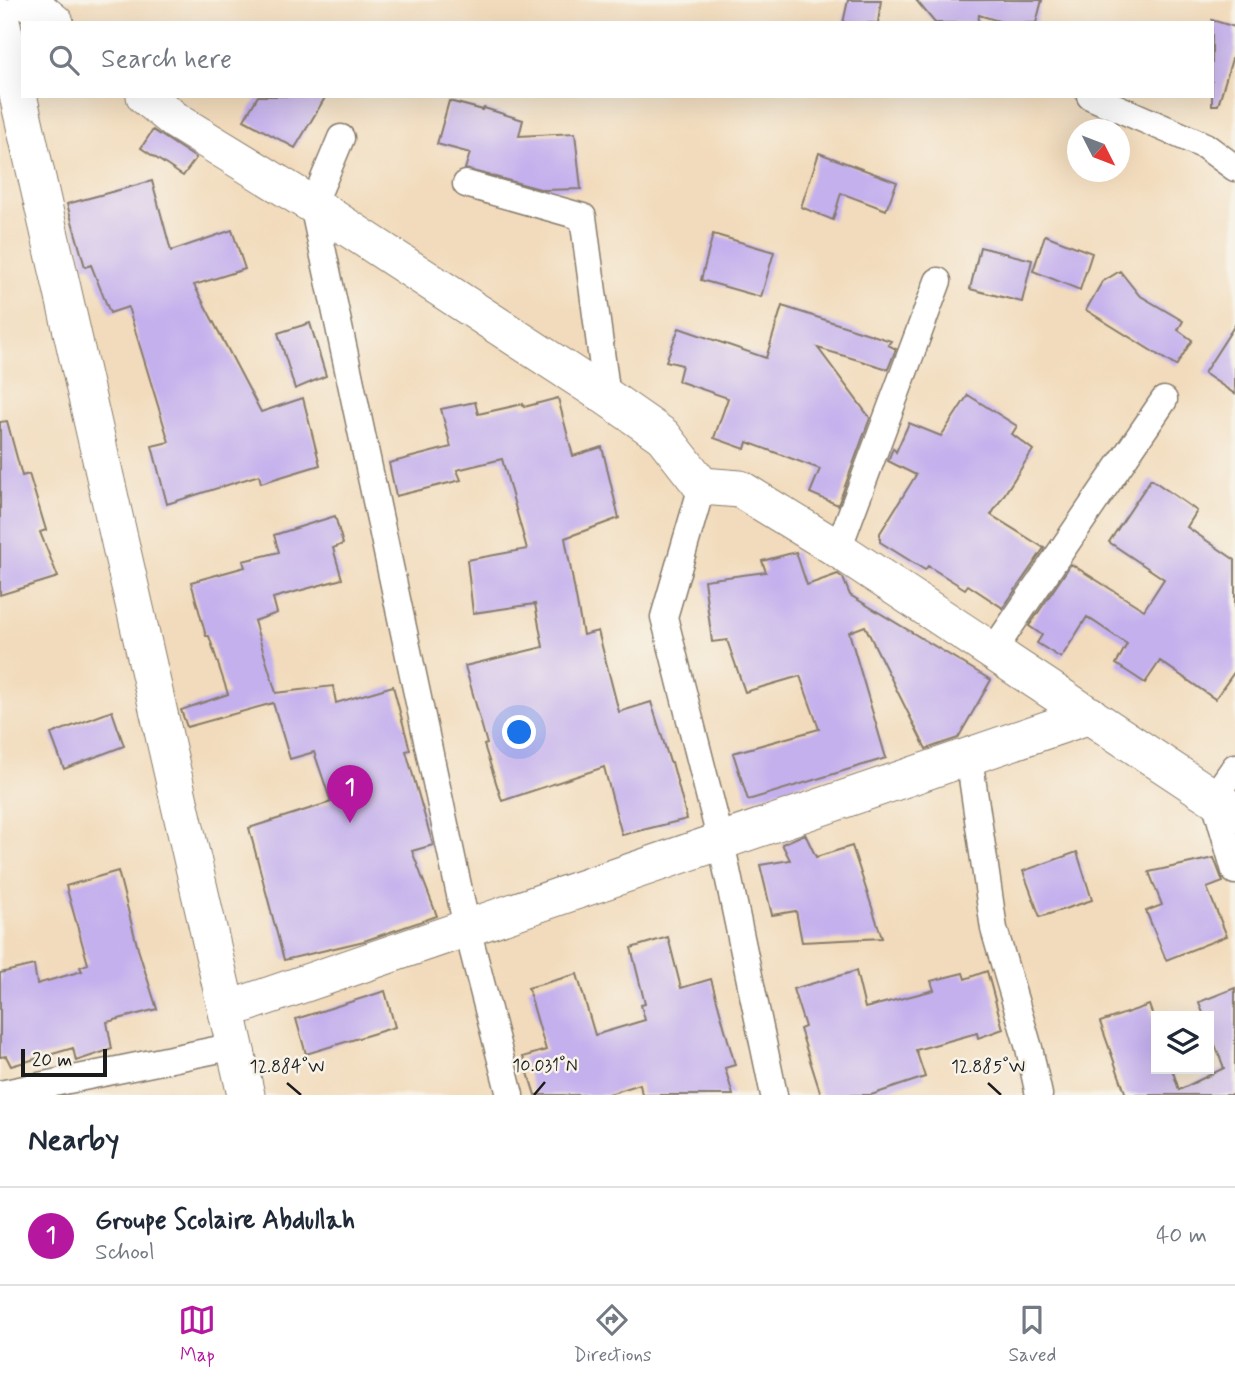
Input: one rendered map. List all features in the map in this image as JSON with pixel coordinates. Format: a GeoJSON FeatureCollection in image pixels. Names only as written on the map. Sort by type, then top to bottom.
{"type":"FeatureCollection","features":[{"type":"Feature","properties":{"kind":"street"},"geometry":{"type":"LineString","coordinates":[[27,0],[53,21]]}},
{"type":"Feature","properties":{"kind":"street"},"geometry":{"type":"LineString","coordinates":[[0,16],[246,1095]]}},
{"type":"Feature","properties":{"kind":"street"},"geometry":{"type":"LineString","coordinates":[[147,98],[176,121],[313,205],[663,436],[702,486],[740,489],[838,549],[1224,805]]}},
{"type":"Feature","properties":{"kind":"street"},"geometry":{"type":"LineString","coordinates":[[1095,98],[1205,146],[1235,168]]}},
{"type":"Feature","properties":{"kind":"street"},"geometry":{"type":"LineString","coordinates":[[341,138],[313,205],[467,928],[510,1095]]}},
{"type":"Feature","properties":{"kind":"street"},"geometry":{"type":"LineString","coordinates":[[466,184],[583,217],[607,397]]}},
{"type":"Feature","properties":{"kind":"street"},"geometry":{"type":"LineString","coordinates":[[838,549],[938,281]]}},
{"type":"Feature","properties":{"kind":"street"},"geometry":{"type":"LineString","coordinates":[[993,651],[1164,400]]}},
{"type":"Feature","properties":{"kind":"street"},"geometry":{"type":"LineString","coordinates":[[702,486],[664,617],[721,842],[774,1095]]}},
{"type":"Feature","properties":{"kind":"street"},"geometry":{"type":"LineString","coordinates":[[227,1010],[1090,715]]}},
{"type":"Feature","properties":{"kind":"street"},"geometry":{"type":"LineString","coordinates":[[969,757],[994,929],[1029,1048],[1039,1095]]}},
{"type":"Feature","properties":{"kind":"street"},"geometry":{"type":"LineString","coordinates":[[1235,767],[1224,805],[1235,871]]}},
{"type":"Feature","properties":{"kind":"street"},"geometry":{"type":"LineString","coordinates":[[0,1094],[235,1045]]}},
{"type":"Feature","properties":{"kind":"building"},"geometry":{"type":"Polygon","coordinates":[[[848,0],[881,0],[878,21],[843,21],[848,0]]]}},
{"type":"Feature","properties":{"kind":"building"},"geometry":{"type":"Polygon","coordinates":[[[916,0],[1042,0],[1037,21],[998,21],[979,15],[978,21],[933,21],[916,0]]]}},
{"type":"Feature","properties":{"kind":"building"},"geometry":{"type":"Polygon","coordinates":[[[1212,21],[1235,27],[1235,49],[1218,105],[1212,105],[1212,21]]]}},
{"type":"Feature","properties":{"kind":"building"},"geometry":{"type":"Polygon","coordinates":[[[257,98],[325,98],[295,148],[244,120],[257,98]]]}},
{"type":"Feature","properties":{"kind":"building"},"geometry":{"type":"Polygon","coordinates":[[[449,101],[523,120],[519,136],[575,133],[581,189],[544,190],[465,169],[470,153],[437,144],[449,101]]]}},
{"type":"Feature","properties":{"kind":"building"},"geometry":{"type":"Polygon","coordinates":[[[153,130],[196,158],[183,176],[141,148],[153,130]]]}},
{"type":"Feature","properties":{"kind":"building"},"geometry":{"type":"Polygon","coordinates":[[[819,153],[897,182],[886,210],[841,193],[833,220],[801,207],[819,153]]]}},
{"type":"Feature","properties":{"kind":"building"},"geometry":{"type":"Polygon","coordinates":[[[152,181],[171,251],[232,230],[245,269],[194,285],[261,412],[303,398],[320,465],[261,483],[259,475],[167,504],[152,446],[169,442],[128,307],[110,313],[91,265],[85,267],[67,204],[152,181]]]}},
{"type":"Feature","properties":{"kind":"building"},"geometry":{"type":"Polygon","coordinates":[[[713,234],[774,252],[761,297],[701,280],[713,234]]]}},
{"type":"Feature","properties":{"kind":"building"},"geometry":{"type":"Polygon","coordinates":[[[1045,235],[1092,253],[1080,290],[1033,271],[1045,235]]]}},
{"type":"Feature","properties":{"kind":"building"},"geometry":{"type":"Polygon","coordinates":[[[980,247],[1032,260],[1022,302],[970,289],[980,247]]]}},
{"type":"Feature","properties":{"kind":"building"},"geometry":{"type":"Polygon","coordinates":[[[1120,271],[1139,295],[1183,321],[1178,330],[1192,340],[1176,366],[1086,310],[1102,282],[1120,271]]]}},
{"type":"Feature","properties":{"kind":"building"},"geometry":{"type":"Polygon","coordinates":[[[782,306],[891,341],[888,345],[896,349],[888,369],[818,348],[870,418],[838,505],[810,493],[820,469],[747,442],[745,449],[714,438],[728,398],[678,381],[682,365],[666,361],[679,328],[766,358],[782,306]]]}},
{"type":"Feature","properties":{"kind":"building"},"geometry":{"type":"Polygon","coordinates":[[[310,323],[326,376],[295,389],[278,333],[310,323]]]}},
{"type":"Feature","properties":{"kind":"building"},"geometry":{"type":"Polygon","coordinates":[[[1235,325],[1235,394],[1204,373],[1235,325]]]}},
{"type":"Feature","properties":{"kind":"building"},"geometry":{"type":"Polygon","coordinates":[[[968,395],[1017,426],[1012,434],[1033,450],[991,515],[1044,548],[1003,608],[968,585],[965,589],[928,566],[925,570],[880,542],[880,533],[916,475],[888,461],[893,448],[896,452],[909,423],[941,436],[968,395]]]}},
{"type":"Feature","properties":{"kind":"building"},"geometry":{"type":"Polygon","coordinates":[[[558,398],[573,456],[602,447],[619,518],[565,538],[583,635],[598,631],[619,712],[651,702],[672,762],[687,819],[622,835],[604,767],[502,801],[484,745],[487,744],[465,666],[543,647],[535,604],[473,613],[467,560],[527,549],[502,459],[457,470],[461,480],[396,496],[389,463],[451,447],[441,409],[475,402],[478,414],[523,404],[524,407],[558,398]]]}},
{"type":"Feature","properties":{"kind":"building"},"geometry":{"type":"Polygon","coordinates":[[[7,421],[22,476],[29,474],[46,530],[40,532],[58,577],[0,595],[0,422],[7,421]]]}},
{"type":"Feature","properties":{"kind":"building"},"geometry":{"type":"Polygon","coordinates":[[[1151,479],[1197,511],[1187,527],[1235,560],[1235,671],[1215,699],[1160,661],[1145,683],[1116,664],[1127,644],[1087,617],[1061,658],[1037,643],[1042,635],[1029,626],[1071,564],[1144,610],[1164,579],[1109,542],[1151,479]]]}},
{"type":"Feature","properties":{"kind":"building"},"geometry":{"type":"Polygon","coordinates":[[[335,516],[343,544],[333,548],[342,579],[273,598],[277,613],[254,621],[276,693],[333,686],[336,703],[393,686],[410,750],[406,751],[433,845],[412,851],[437,916],[364,941],[284,960],[249,828],[331,802],[314,752],[290,759],[273,703],[187,727],[181,710],[228,694],[209,636],[206,636],[191,582],[245,567],[243,561],[279,552],[274,535],[335,516]]]}},
{"type":"Feature","properties":{"kind":"building"},"geometry":{"type":"Polygon","coordinates":[[[796,552],[807,585],[838,574],[843,578],[850,595],[991,680],[958,738],[926,749],[865,626],[849,632],[886,758],[748,800],[733,753],[819,729],[800,676],[745,692],[727,640],[712,642],[704,580],[766,572],[762,561],[796,552]]]}},
{"type":"Feature","properties":{"kind":"building"},"geometry":{"type":"Polygon","coordinates":[[[112,711],[124,746],[64,769],[51,734],[112,711]]]}},
{"type":"Feature","properties":{"kind":"building"},"geometry":{"type":"Polygon","coordinates":[[[805,834],[816,857],[852,846],[882,938],[802,942],[796,911],[772,915],[760,865],[790,860],[782,844],[805,834]]]}},
{"type":"Feature","properties":{"kind":"building"},"geometry":{"type":"Polygon","coordinates":[[[1077,852],[1092,900],[1040,917],[1023,871],[1077,852]]]}},
{"type":"Feature","properties":{"kind":"building"},"geometry":{"type":"Polygon","coordinates":[[[1214,858],[1223,882],[1207,888],[1227,936],[1166,960],[1146,911],[1162,905],[1149,872],[1214,858]]]}},
{"type":"Feature","properties":{"kind":"building"},"geometry":{"type":"Polygon","coordinates":[[[118,871],[157,1009],[107,1022],[112,1049],[76,1061],[73,1048],[11,1066],[6,1056],[0,1057],[0,973],[34,965],[37,984],[82,971],[80,967],[88,964],[66,886],[118,871]]]}},
{"type":"Feature","properties":{"kind":"building"},"geometry":{"type":"Polygon","coordinates":[[[668,937],[681,988],[711,979],[735,1065],[725,1068],[733,1095],[642,1095],[640,1084],[606,1095],[535,1095],[523,1057],[546,1050],[528,988],[577,974],[595,1035],[645,1020],[641,1005],[645,1004],[631,948],[668,937]]]}},
{"type":"Feature","properties":{"kind":"building"},"geometry":{"type":"Polygon","coordinates":[[[856,971],[865,1008],[934,990],[931,981],[963,973],[965,979],[987,971],[1003,1029],[978,1038],[977,1033],[916,1050],[925,1077],[871,1095],[821,1095],[800,1029],[805,1027],[793,989],[856,971]]]}},
{"type":"Feature","properties":{"kind":"building"},"geometry":{"type":"Polygon","coordinates":[[[1235,988],[1235,1095],[1126,1095],[1100,1022],[1149,1005],[1151,1074],[1174,1074],[1179,1090],[1224,1068],[1214,1042],[1214,1011],[1202,1011],[1199,1002],[1235,988]]]}},
{"type":"Feature","properties":{"kind":"building"},"geometry":{"type":"Polygon","coordinates":[[[385,991],[395,1027],[306,1054],[296,1019],[385,991]]]}},
{"type":"Feature","properties":{"kind":"place","name":"Groupe Scolaire Abdullah"},"geometry":{"type":"Point","coordinates":[350,823]}}]}
